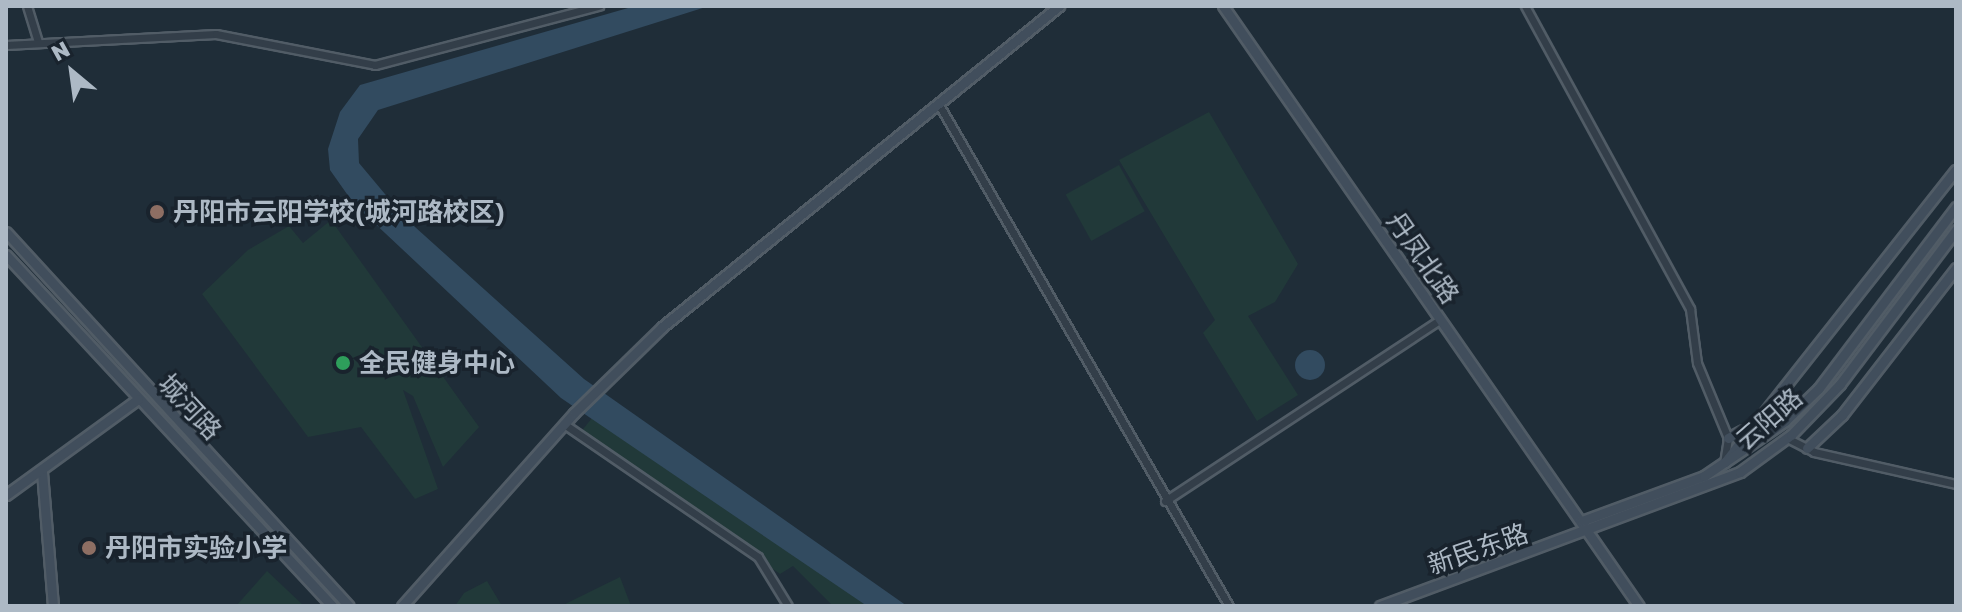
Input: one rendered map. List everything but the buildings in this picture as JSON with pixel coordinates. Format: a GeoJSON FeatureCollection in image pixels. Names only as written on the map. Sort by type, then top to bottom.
{"type":"FeatureCollection","features":[{"type":"Feature","properties":{"kind":"street"},"geometry":{"type":"LineString","coordinates":[[27,6],[38,42]]}},
{"type":"Feature","properties":{"kind":"street"},"geometry":{"type":"LineString","coordinates":[[6,45],[216,34],[375,65],[599,6]]}},
{"type":"Feature","properties":{"kind":"street"},"geometry":{"type":"LineString","coordinates":[[402,606],[600,385],[1059,6]]}},
{"type":"Feature","properties":{"kind":"street","name":"丹凤北路"},"geometry":{"type":"LineString","coordinates":[[1223,6],[1639,606]]}},
{"type":"Feature","properties":{"kind":"street"},"geometry":{"type":"LineString","coordinates":[[1525,6],[1690,309],[1697,363],[1728,438],[1724,464]]}},
{"type":"Feature","properties":{"kind":"street"},"geometry":{"type":"LineString","coordinates":[[938,103],[1165,501],[1229,606]]}},
{"type":"Feature","properties":{"kind":"street"},"geometry":{"type":"LineString","coordinates":[[1724,464],[1753,424],[1814,359],[1956,170]]}},
{"type":"Feature","properties":{"kind":"street","name":"云阳路"},"geometry":{"type":"LineString","coordinates":[[1582,521],[1724,464],[1796,411],[1956,207]]}},
{"type":"Feature","properties":{"kind":"street","name":"云阳路"},"geometry":{"type":"LineString","coordinates":[[1591,533],[1740,472],[1787,438],[1840,384],[1956,230]]}},
{"type":"Feature","properties":{"kind":"street","name":"城河路"},"geometry":{"type":"LineString","coordinates":[[6,232],[349,606]]}},
{"type":"Feature","properties":{"kind":"street","name":"城河路"},"geometry":{"type":"LineString","coordinates":[[6,255],[332,606]]}},
{"type":"Feature","properties":{"kind":"street"},"geometry":{"type":"LineString","coordinates":[[1807,448],[1842,415],[1956,268]]}},
{"type":"Feature","properties":{"kind":"street"},"geometry":{"type":"LineString","coordinates":[[1165,501],[1439,320]]}},
{"type":"Feature","properties":{"kind":"street"},"geometry":{"type":"LineString","coordinates":[[6,495],[42,472],[138,399]]}},
{"type":"Feature","properties":{"kind":"street"},"geometry":{"type":"LineString","coordinates":[[1728,438],[1753,424],[1796,411]]}},
{"type":"Feature","properties":{"kind":"street"},"geometry":{"type":"LineString","coordinates":[[564,424],[758,557],[788,606]]}},
{"type":"Feature","properties":{"kind":"street"},"geometry":{"type":"LineString","coordinates":[[1787,438],[1807,448],[1956,484]]}},
{"type":"Feature","properties":{"kind":"street"},"geometry":{"type":"LineString","coordinates":[[42,472],[53,606]]}},
{"type":"Feature","properties":{"kind":"street","name":"新民东路"},"geometry":{"type":"LineString","coordinates":[[1380,606],[1591,533]]}},
{"type":"Feature","properties":{"kind":"green space"},"geometry":{"type":"Polygon","coordinates":[[[1209,112],[1298,264],[1275,302],[1248,316],[1298,395],[1257,421],[1203,333],[1215,320],[1119,160],[1209,112]]]}},
{"type":"Feature","properties":{"kind":"green space"},"geometry":{"type":"Polygon","coordinates":[[[1119,165],[1145,211],[1091,241],[1066,195],[1119,165]]]}},
{"type":"Feature","properties":{"kind":"green space","name":"全民健身中心"},"geometry":{"type":"Polygon","coordinates":[[[331,220],[479,427],[443,467],[413,396],[403,390],[438,489],[415,499],[361,427],[308,437],[202,294],[248,250],[289,226],[303,243],[331,220]]]}},
{"type":"Feature","properties":{"kind":"green space"},"geometry":{"type":"Polygon","coordinates":[[[592,418],[867,606],[833,606],[793,566],[780,574],[580,433],[592,418]]]}},
{"type":"Feature","properties":{"kind":"green space"},"geometry":{"type":"Polygon","coordinates":[[[267,571],[304,606],[236,606],[267,571]]]}},
{"type":"Feature","properties":{"kind":"green space"},"geometry":{"type":"Polygon","coordinates":[[[620,577],[631,606],[561,606],[620,577]]]}},
{"type":"Feature","properties":{"kind":"green space"},"geometry":{"type":"Polygon","coordinates":[[[487,581],[502,606],[455,606],[464,593],[487,581]]]}},
{"type":"Feature","properties":{"kind":"water"},"geometry":{"type":"Polygon","coordinates":[[[635,6],[709,6],[378,110],[358,139],[359,163],[405,218],[584,379],[907,606],[867,606],[561,398],[354,204],[330,170],[328,149],[340,112],[360,85],[635,6]]]}},
{"type":"Feature","properties":{"kind":"water"},"geometry":{"type":"Polygon","coordinates":[[[1310,350],[1321,354],[1325,365],[1321,376],[1310,380],[1299,376],[1295,365],[1299,354],[1310,350]]]}},
{"type":"Feature","properties":{"kind":"place","name":"丹阳市云阳学校(城河路校区)"},"geometry":{"type":"Point","coordinates":[157,212]}},
{"type":"Feature","properties":{"kind":"place","name":"全民健身中心"},"geometry":{"type":"Point","coordinates":[343,363]}},
{"type":"Feature","properties":{"kind":"place","name":"丹阳市实验小学"},"geometry":{"type":"Point","coordinates":[89,548]}}]}
